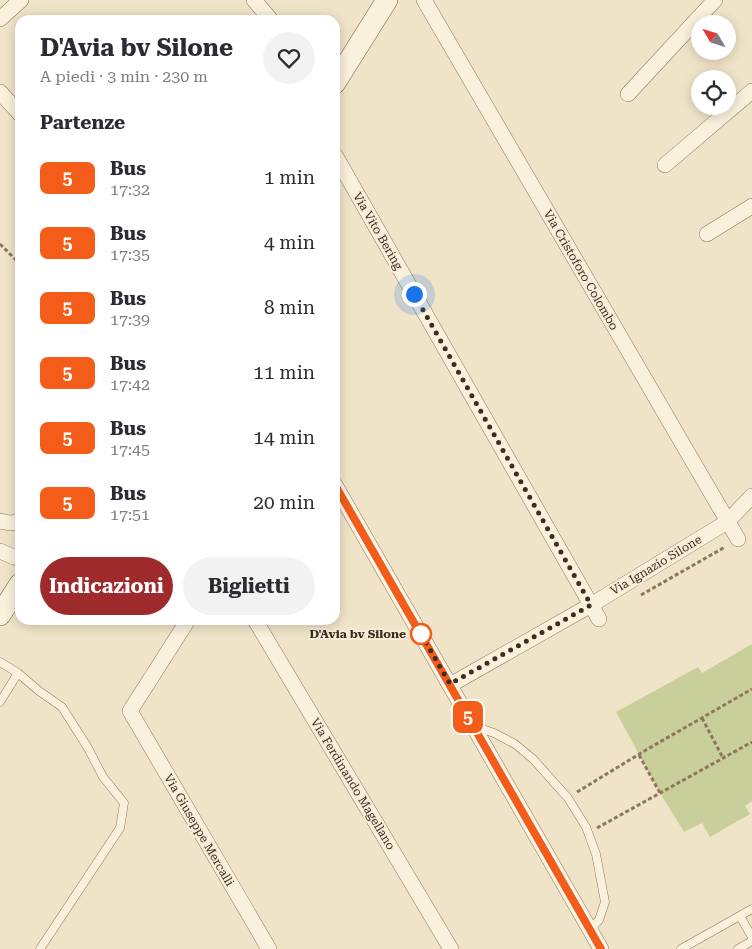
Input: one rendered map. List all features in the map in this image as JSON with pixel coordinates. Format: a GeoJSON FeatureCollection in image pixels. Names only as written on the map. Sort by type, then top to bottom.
{"type":"FeatureCollection","features":[{"type":"Feature","properties":{"kind":"main road"},"geometry":{"type":"LineString","coordinates":[[340,75],[387,0]]}},
{"type":"Feature","properties":{"kind":"main road"},"geometry":{"type":"LineString","coordinates":[[0,615],[15,592]]}},
{"type":"Feature","properties":{"kind":"street"},"geometry":{"type":"LineString","coordinates":[[0,19],[21,0]]}},
{"type":"Feature","properties":{"kind":"street"},"geometry":{"type":"LineString","coordinates":[[254,0],[267,15]]}},
{"type":"Feature","properties":{"kind":"street","name":"Via Cristoforo Colombo"},"geometry":{"type":"LineString","coordinates":[[424,0],[738,539]]}},
{"type":"Feature","properties":{"kind":"street"},"geometry":{"type":"LineString","coordinates":[[628,94],[715,0]]}},
{"type":"Feature","properties":{"kind":"street"},"geometry":{"type":"LineString","coordinates":[[665,165],[752,91]]}},
{"type":"Feature","properties":{"kind":"street"},"geometry":{"type":"LineString","coordinates":[[0,92],[15,108]]}},
{"type":"Feature","properties":{"kind":"street","name":"Via Vito Bering"},"geometry":{"type":"LineString","coordinates":[[340,164],[599,619]]}},
{"type":"Feature","properties":{"kind":"street"},"geometry":{"type":"LineString","coordinates":[[708,234],[752,206]]}},
{"type":"Feature","properties":{"kind":"street"},"geometry":{"type":"LineString","coordinates":[[340,494],[601,949]]}},
{"type":"Feature","properties":{"kind":"street","name":"Via Ignazio Silone"},"geometry":{"type":"LineString","coordinates":[[450,684],[591,605],[727,522],[752,496]]}},
{"type":"Feature","properties":{"kind":"street"},"geometry":{"type":"LineString","coordinates":[[0,551],[15,557]]}},
{"type":"Feature","properties":{"kind":"street","name":"Via Giuseppe Mercalli"},"geometry":{"type":"LineString","coordinates":[[185,625],[130,710],[269,949]]}},
{"type":"Feature","properties":{"kind":"street","name":"Via Ferdinando Magellano"},"geometry":{"type":"LineString","coordinates":[[258,625],[451,949]]}},
{"type":"Feature","properties":{"kind":"lane"},"geometry":{"type":"LineString","coordinates":[[0,662],[18,673],[62,707],[88,748],[103,777],[124,803],[120,828],[40,949]]}},
{"type":"Feature","properties":{"kind":"lane"},"geometry":{"type":"LineString","coordinates":[[0,702],[18,673]]}},
{"type":"Feature","properties":{"kind":"lane"},"geometry":{"type":"LineString","coordinates":[[473,725],[516,744],[533,759],[568,798],[588,833],[596,854],[605,902],[598,920],[590,930]]}},
{"type":"Feature","properties":{"kind":"lane"},"geometry":{"type":"LineString","coordinates":[[681,949],[752,909]]}},
{"type":"Feature","properties":{"kind":"lane"},"geometry":{"type":"LineString","coordinates":[[740,916],[752,937]]}},
{"type":"Feature","properties":{"kind":"lane"},"geometry":{"type":"LineString","coordinates":[[738,949],[752,941]]}},
{"type":"Feature","properties":{"kind":"path"},"geometry":{"type":"LineString","coordinates":[[0,244],[15,259]]}},
{"type":"Feature","properties":{"kind":"path"},"geometry":{"type":"LineString","coordinates":[[568,798],[751,690],[752,696]]}},
{"type":"Feature","properties":{"kind":"path"},"geometry":{"type":"LineString","coordinates":[[702,718],[723,758]]}},
{"type":"Feature","properties":{"kind":"path"},"geometry":{"type":"LineString","coordinates":[[588,833],[752,742]]}},
{"type":"Feature","properties":{"kind":"path"},"geometry":{"type":"LineString","coordinates":[[639,755],[660,793]]}},
{"type":"Feature","properties":{"kind":"green space"},"geometry":{"type":"Polygon","coordinates":[[[752,644],[752,801],[745,806],[750,814],[710,837],[702,823],[684,832],[660,793],[616,712],[698,667],[702,673],[752,644]]]}},
{"type":"Feature","properties":{"kind":"bus line","name":"5"},"geometry":{"type":"LineString","coordinates":[[340,494],[601,949]]}},
{"type":"Feature","properties":{"kind":"place","name":"D'Avia bv Silone"},"geometry":{"type":"Point","coordinates":[421,634]}},
{"type":"Feature","properties":{"kind":"route"},"geometry":{"type":"LineString","coordinates":[[414,294],[591,605],[450,684],[421,634]]}}]}
